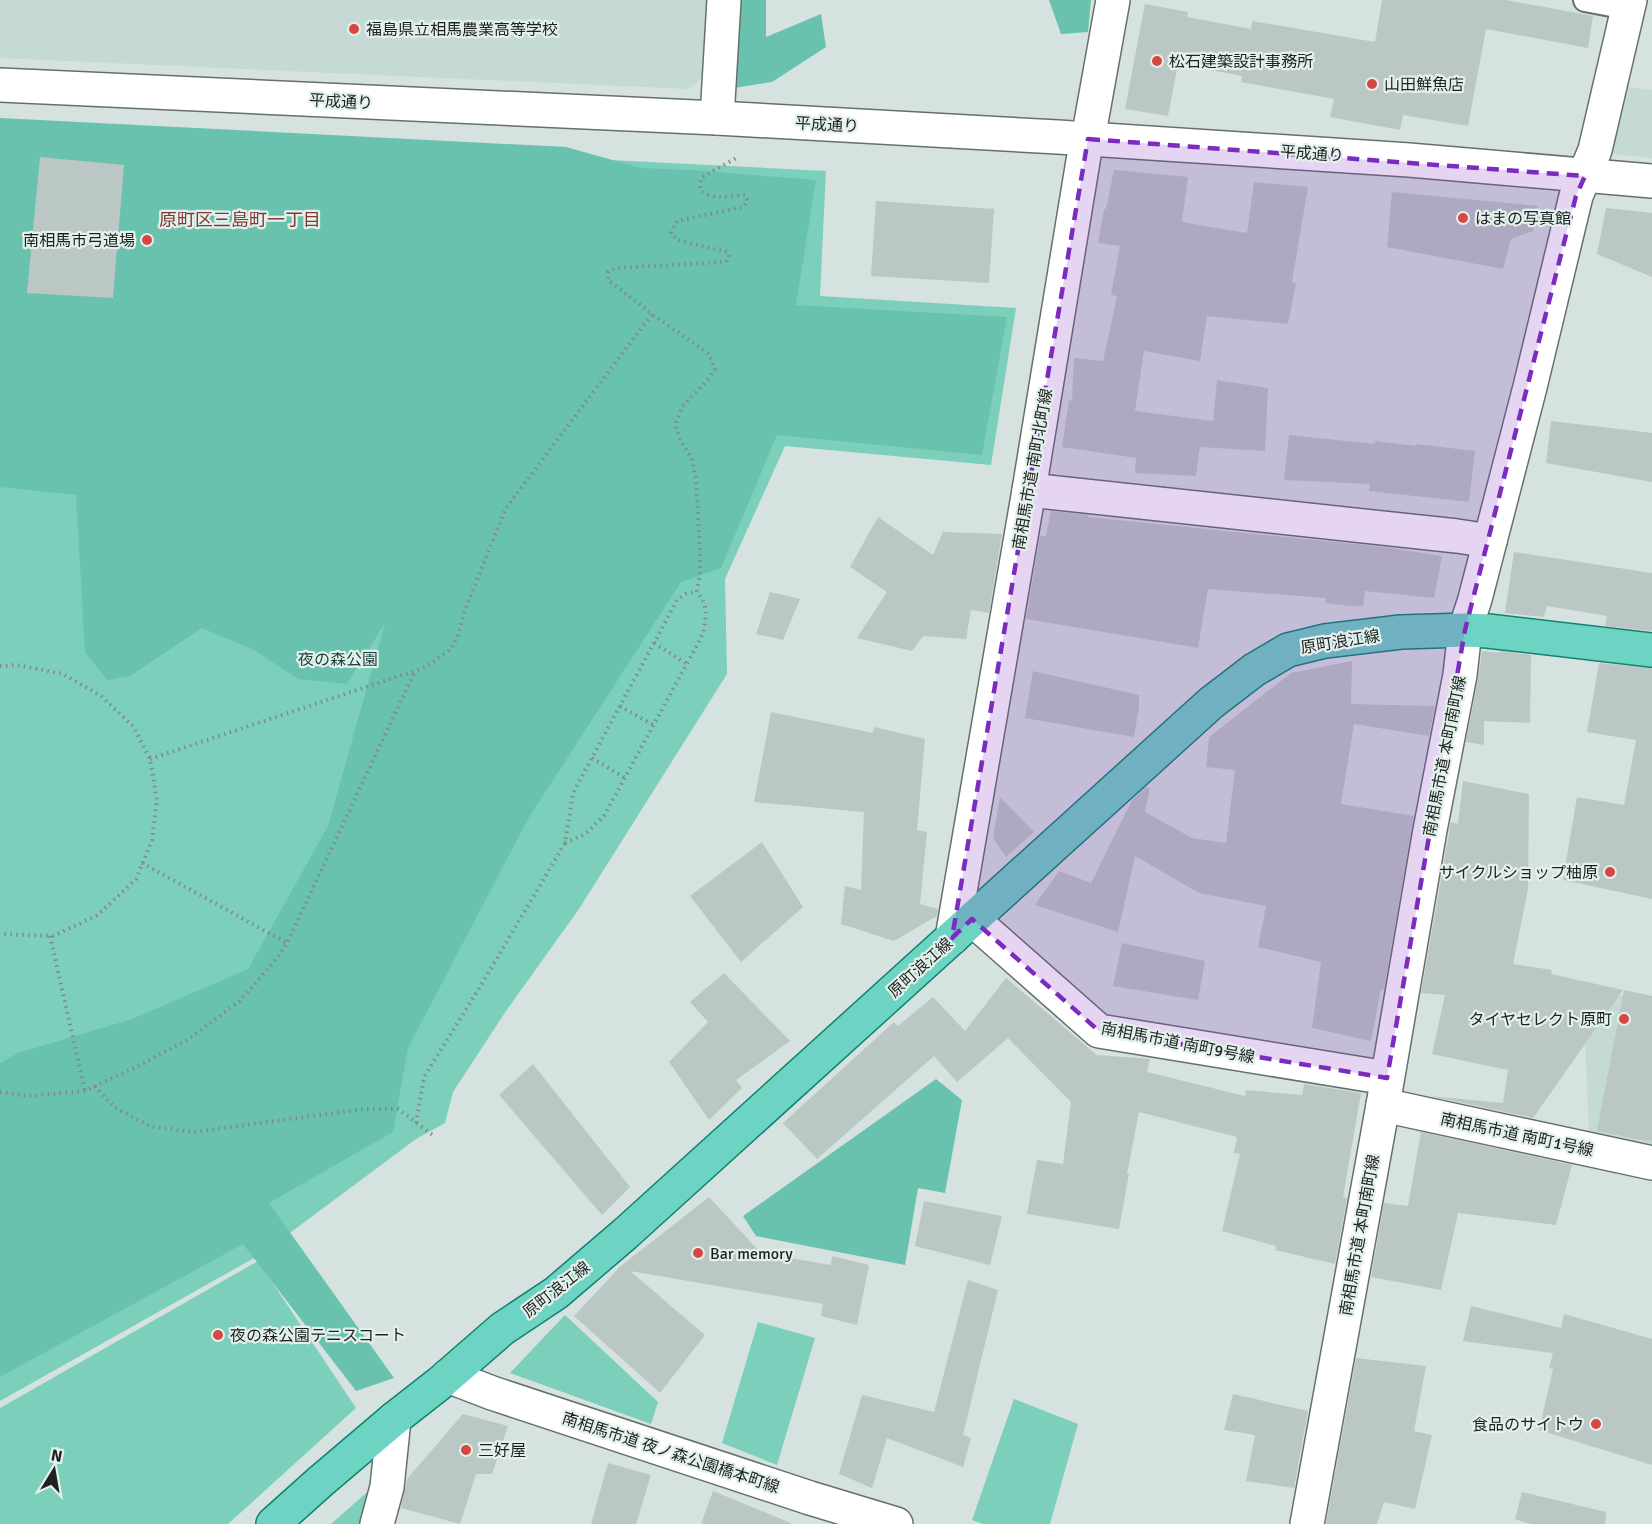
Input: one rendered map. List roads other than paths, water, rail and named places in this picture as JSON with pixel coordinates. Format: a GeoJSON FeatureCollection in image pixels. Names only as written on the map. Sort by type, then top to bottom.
{"type":"FeatureCollection","features":[{"type":"Feature","properties":{"kind":"main road","name":"原町浪江線"},"geometry":{"type":"LineString","coordinates":[[273,1524],[502,1329],[556,1293],[616,1241],[1211,703],[1254,670],[1288,650],[1325,641],[1401,632],[1488,631],[1652,650]]}},
{"type":"Feature","properties":{"kind":"street"},"geometry":{"type":"LineString","coordinates":[[717,118],[724,0]]}},
{"type":"Feature","properties":{"kind":"street","name":"南相馬市道 南町北町線"},"geometry":{"type":"LineString","coordinates":[[962,928],[1029,490],[1084,155],[1113,0]]}},
{"type":"Feature","properties":{"kind":"street","name":"南相馬市道 本町南町線"},"geometry":{"type":"LineString","coordinates":[[1307,1524],[1430,830],[1460,675],[1465,630],[1530,387],[1576,196],[1595,150],[1629,4]]}},
{"type":"Feature","properties":{"kind":"street","name":"平成通り"},"geometry":{"type":"LineString","coordinates":[[0,85],[717,118],[1088,139],[1409,160],[1652,181]]}},
{"type":"Feature","properties":{"kind":"street"},"geometry":{"type":"LineString","coordinates":[[1029,490],[1490,541]]}},
{"type":"Feature","properties":{"kind":"street","name":"南相馬市道 南町9号線"},"geometry":{"type":"LineString","coordinates":[[962,928],[1099,1031],[1385,1092]]}},
{"type":"Feature","properties":{"kind":"street","name":"南相馬市道 南町1号線"},"geometry":{"type":"LineString","coordinates":[[1385,1092],[1652,1163]]}},
{"type":"Feature","properties":{"kind":"street","name":"南相馬市道 夜ノ森公園橋本町線"},"geometry":{"type":"LineString","coordinates":[[448,1376],[829,1515],[896,1524]]}},
{"type":"Feature","properties":{"kind":"street"},"geometry":{"type":"LineString","coordinates":[[377,1524],[387,1487],[394,1419]]}},
{"type":"Feature","properties":{"kind":"lane"},"geometry":{"type":"LineString","coordinates":[[1586,0],[1629,4]]}},
{"type":"Feature","properties":{"kind":"place","name":"福島県立相馬農業高等学校"},"geometry":{"type":"Point","coordinates":[354,29]}},
{"type":"Feature","properties":{"kind":"place","name":"松石建築設計事務所"},"geometry":{"type":"Point","coordinates":[1157,61]}},
{"type":"Feature","properties":{"kind":"place","name":"山田鮮魚店"},"geometry":{"type":"Point","coordinates":[1372,84]}},
{"type":"Feature","properties":{"kind":"place","name":"はまの写真館"},"geometry":{"type":"Point","coordinates":[1463,218]}},
{"type":"Feature","properties":{"kind":"place","name":"南相馬市弓道場"},"geometry":{"type":"Point","coordinates":[147,240]}},
{"type":"Feature","properties":{"kind":"place","name":"サイクルショップ柚原"},"geometry":{"type":"Point","coordinates":[1610,872]}},
{"type":"Feature","properties":{"kind":"place","name":"タイヤセレクト原町"},"geometry":{"type":"Point","coordinates":[1624,1019]}},
{"type":"Feature","properties":{"kind":"place","name":"Bar memory"},"geometry":{"type":"Point","coordinates":[698,1253]}},
{"type":"Feature","properties":{"kind":"place","name":"夜の森公園テニスコート"},"geometry":{"type":"Point","coordinates":[218,1335]}},
{"type":"Feature","properties":{"kind":"place","name":"食品のサイトウ"},"geometry":{"type":"Point","coordinates":[1596,1424]}},
{"type":"Feature","properties":{"kind":"place","name":"三好屋"},"geometry":{"type":"Point","coordinates":[466,1450]}},
{"type":"Feature","properties":{"kind":"district","name":"原町区三島町一丁目"},"geometry":{"type":"Point","coordinates":[240,220]}},
{"type":"Feature","properties":{"kind":"park label","name":"夜の森公園"},"geometry":{"type":"Point","coordinates":[338,659]}}]}
